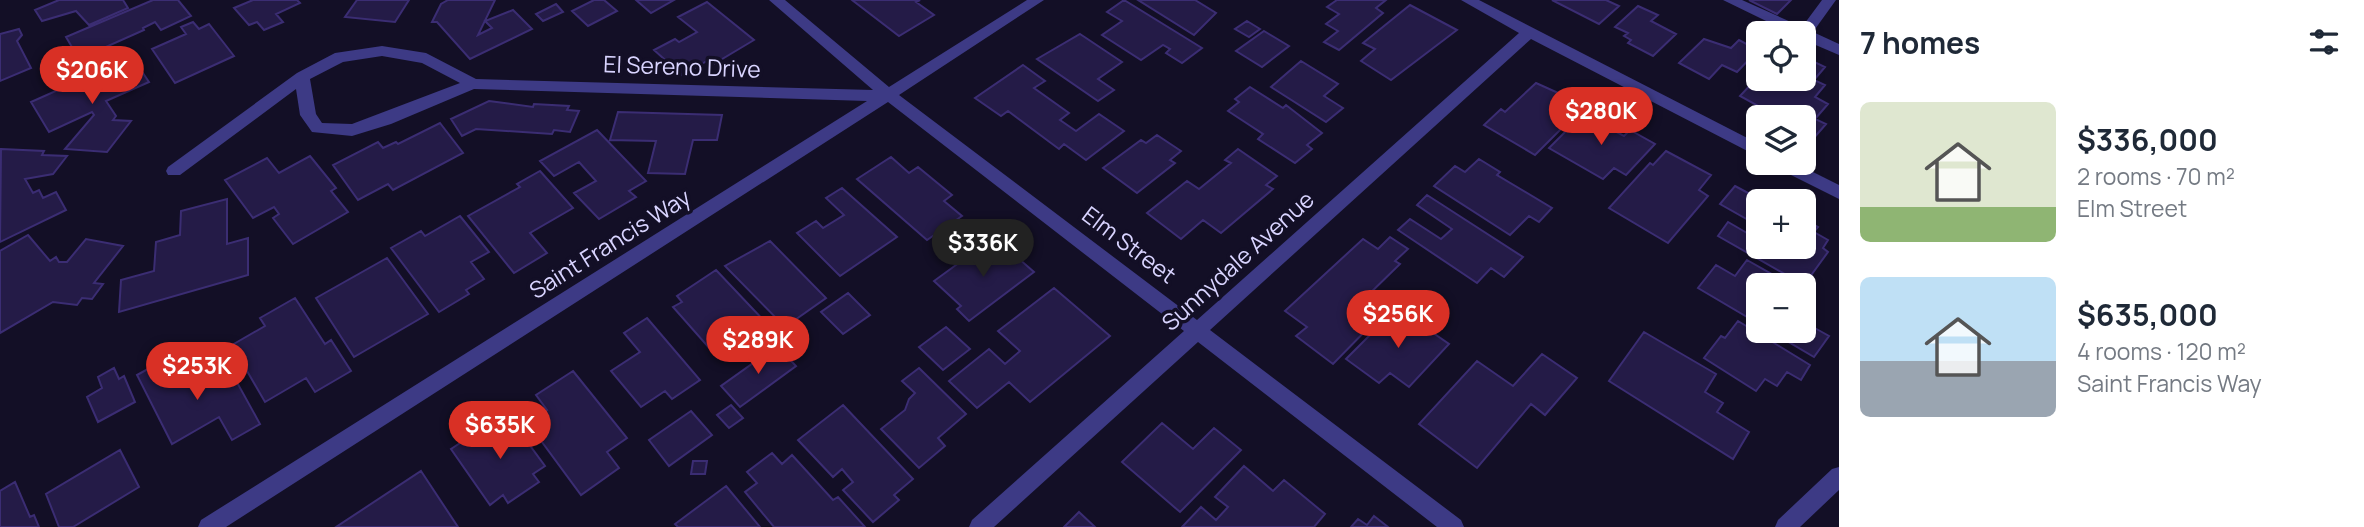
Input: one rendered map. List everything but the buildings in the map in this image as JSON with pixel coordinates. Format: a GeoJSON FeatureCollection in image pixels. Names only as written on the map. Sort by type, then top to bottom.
{"type":"FeatureCollection","features":[{"type":"Feature","properties":{"kind":"street","name":"Elm Street"},"geometry":{"type":"LineString","coordinates":[[776,0],[890,96],[1454,527]]}},
{"type":"Feature","properties":{"kind":"street","name":"Saint Francis Way"},"geometry":{"type":"LineString","coordinates":[[208,527],[890,96],[1037,0]]}},
{"type":"Feature","properties":{"kind":"street"},"geometry":{"type":"LineString","coordinates":[[1468,0],[1746,144]]}},
{"type":"Feature","properties":{"kind":"street"},"geometry":{"type":"LineString","coordinates":[[1730,0],[1776,21]]}},
{"type":"Feature","properties":{"kind":"street"},"geometry":{"type":"LineString","coordinates":[[1814,21],[1829,0]]}},
{"type":"Feature","properties":{"kind":"street","name":"Sunnydale Avenue"},"geometry":{"type":"LineString","coordinates":[[979,527],[1529,32]]}},
{"type":"Feature","properties":{"kind":"street"},"geometry":{"type":"LineString","coordinates":[[1816,39],[1839,50]]}},
{"type":"Feature","properties":{"kind":"street"},"geometry":{"type":"LineString","coordinates":[[174,171],[303,78],[340,57],[382,51],[426,58],[473,84]]}},
{"type":"Feature","properties":{"kind":"street"},"geometry":{"type":"LineString","coordinates":[[303,78],[308,115],[318,128],[352,130],[385,120],[473,84]]}},
{"type":"Feature","properties":{"kind":"street","name":"El Sereno Drive"},"geometry":{"type":"LineString","coordinates":[[473,84],[890,96]]}},
{"type":"Feature","properties":{"kind":"street"},"geometry":{"type":"LineString","coordinates":[[1804,175],[1839,193]]}},
{"type":"Feature","properties":{"kind":"street"},"geometry":{"type":"LineString","coordinates":[[1785,527],[1839,476]]}}]}
